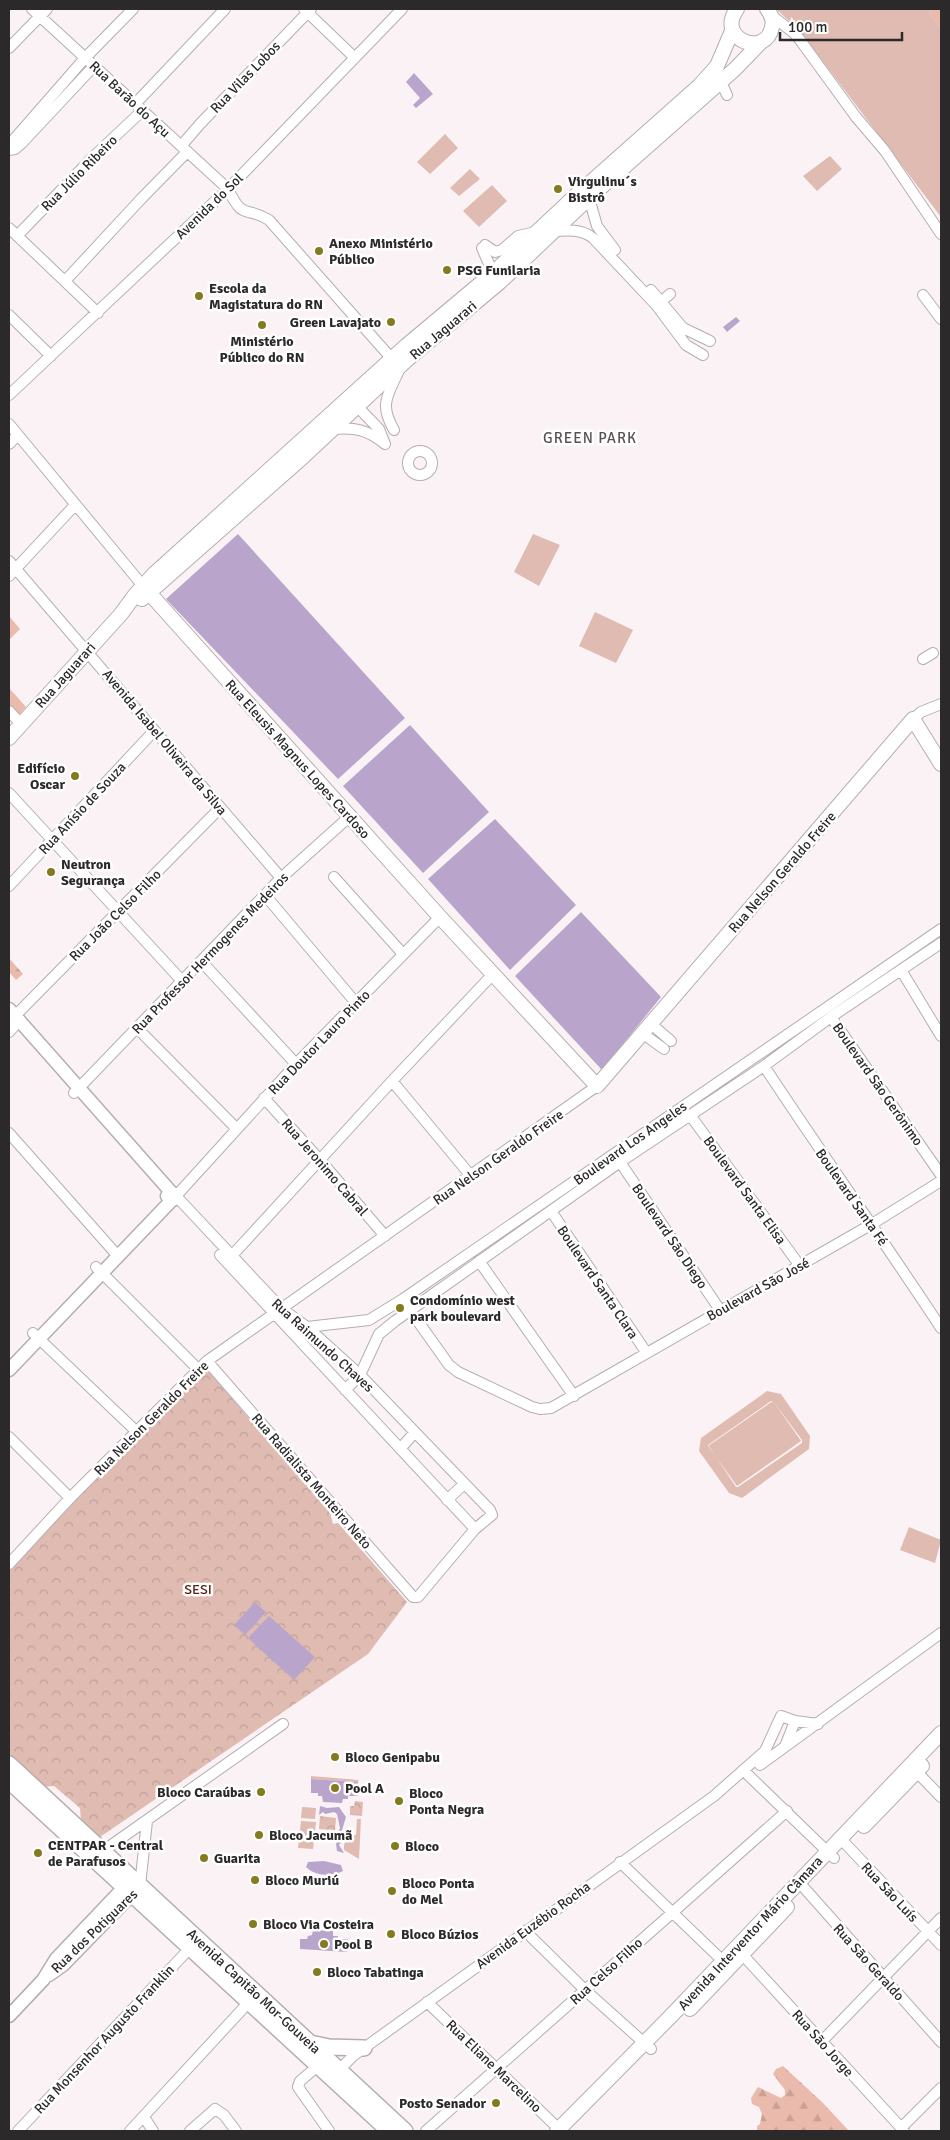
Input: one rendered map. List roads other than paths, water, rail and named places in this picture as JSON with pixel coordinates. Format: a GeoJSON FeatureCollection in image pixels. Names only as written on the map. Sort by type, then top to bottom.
{"type":"FeatureCollection","features":[{"type":"Feature","properties":{"kind":"main road","name":"Rua Jaguarari"},"geometry":{"type":"LineString","coordinates":[[9,738],[87,650],[146,590],[397,362],[572,198],[699,86],[717,66],[732,31],[731,25],[735,10]]}},
{"type":"Feature","properties":{"kind":"main road"},"geometry":{"type":"LineString","coordinates":[[732,31],[742,41],[755,44],[762,42],[772,30],[769,12]]}},
{"type":"Feature","properties":{"kind":"main road","name":"Rua Jaguarari"},"geometry":{"type":"LineString","coordinates":[[397,362],[500,282],[589,198],[721,91],[762,42]]}},
{"type":"Feature","properties":{"kind":"main road","name":"Rua Jaguarari"},"geometry":{"type":"LineString","coordinates":[[146,590],[334,429],[353,402]]}},
{"type":"Feature","properties":{"kind":"main road","name":"Rua Eleusis Magnus Lopes Cardoso"},"geometry":{"type":"LineString","coordinates":[[146,590],[440,917],[597,1086]]}},
{"type":"Feature","properties":{"kind":"main road"},"geometry":{"type":"LineString","coordinates":[[913,719],[941,764]]}},
{"type":"Feature","properties":{"kind":"main road","name":"Rua Nelson Geraldo Freire"},"geometry":{"type":"LineString","coordinates":[[597,1086],[913,719]]}},
{"type":"Feature","properties":{"kind":"main road","name":"Avenida Interventor Mário Câmara"},"geometry":{"type":"LineString","coordinates":[[562,2131],[648,2046],[913,1768],[941,1733]]}},
{"type":"Feature","properties":{"kind":"main road","name":"Avenida Interventor Mário Câmara"},"geometry":{"type":"LineString","coordinates":[[913,1768],[941,1746]]}},
{"type":"Feature","properties":{"kind":"main road","name":"Avenida Capitão Mor-Gouveia"},"geometry":{"type":"LineString","coordinates":[[9,1764],[103,1851],[132,1887],[190,1948],[249,2002],[328,2065],[405,2131]]}},
{"type":"Feature","properties":{"kind":"main road"},"geometry":{"type":"LineString","coordinates":[[11,1784],[33,1787]]}},
{"type":"Feature","properties":{"kind":"main road"},"geometry":{"type":"LineString","coordinates":[[11,1784],[132,1887]]}},
{"type":"Feature","properties":{"kind":"main road","name":"Avenida Interventor Mário Câmara"},"geometry":{"type":"LineString","coordinates":[[726,1964],[742,1954],[801,1885]]}},
{"type":"Feature","properties":{"kind":"main road","name":"Avenida Capitão Mor-Gouveia"},"geometry":{"type":"LineString","coordinates":[[132,1887],[310,2043],[389,2131]]}},
{"type":"Feature","properties":{"kind":"main road"},"geometry":{"type":"LineString","coordinates":[[310,2043],[358,2052]]}},
{"type":"Feature","properties":{"kind":"street","name":"Rua Barão do Açu"},"geometry":{"type":"LineString","coordinates":[[32,9],[43,12],[85,58],[228,189],[239,209],[245,213],[265,218],[275,227],[397,362]]}},
{"type":"Feature","properties":{"kind":"street"},"geometry":{"type":"LineString","coordinates":[[9,145],[85,58],[133,9]]}},
{"type":"Feature","properties":{"kind":"street","name":"Rua Júlio Ribeiro"},"geometry":{"type":"LineString","coordinates":[[17,236],[93,157],[224,9]]}},
{"type":"Feature","properties":{"kind":"street","name":"Avenida do Sol"},"geometry":{"type":"LineString","coordinates":[[9,395],[228,189],[402,9]]}},
{"type":"Feature","properties":{"kind":"street"},"geometry":{"type":"LineString","coordinates":[[308,10],[355,58]]}},
{"type":"Feature","properties":{"kind":"street","name":"Rua Vilas Lobos"},"geometry":{"type":"LineString","coordinates":[[65,281],[184,149],[200,124],[308,10]]}},
{"type":"Feature","properties":{"kind":"street"},"geometry":{"type":"LineString","coordinates":[[9,48],[43,12]]}},
{"type":"Feature","properties":{"kind":"street"},"geometry":{"type":"LineString","coordinates":[[769,12],[800,40],[856,118],[885,151],[941,234]]}},
{"type":"Feature","properties":{"kind":"street"},"geometry":{"type":"LineString","coordinates":[[9,150],[15,149],[22,143],[94,66]]}},
{"type":"Feature","properties":{"kind":"street"},"geometry":{"type":"LineString","coordinates":[[589,198],[597,226],[605,239],[663,301],[683,328],[710,340]]}},
{"type":"Feature","properties":{"kind":"street"},"geometry":{"type":"LineString","coordinates":[[588,234],[597,226]]}},
{"type":"Feature","properties":{"kind":"street"},"geometry":{"type":"LineString","coordinates":[[9,228],[98,313]]}},
{"type":"Feature","properties":{"kind":"street"},"geometry":{"type":"LineString","coordinates":[[554,231],[567,230],[588,234],[663,301],[686,344],[703,356]]}},
{"type":"Feature","properties":{"kind":"street"},"geometry":{"type":"LineString","coordinates":[[493,273],[484,246],[495,252],[502,250],[518,236],[537,232]]}},
{"type":"Feature","properties":{"kind":"street"},"geometry":{"type":"LineString","coordinates":[[923,295],[941,319]]}},
{"type":"Feature","properties":{"kind":"street"},"geometry":{"type":"LineString","coordinates":[[9,316],[51,356]]}},
{"type":"Feature","properties":{"kind":"street"},"geometry":{"type":"LineString","coordinates":[[394,430],[386,416],[385,409],[397,362]]}},
{"type":"Feature","properties":{"kind":"street"},"geometry":{"type":"LineString","coordinates":[[334,429],[358,428],[370,433],[385,444],[379,429],[353,402]]}},
{"type":"Feature","properties":{"kind":"street","name":"Rua Eleusis Magnus Lopes Cardoso"},"geometry":{"type":"LineString","coordinates":[[9,424],[146,590]]}},
{"type":"Feature","properties":{"kind":"street"},"geometry":{"type":"LineString","coordinates":[[9,444],[18,435]]}},
{"type":"Feature","properties":{"kind":"street"},"geometry":{"type":"LineString","coordinates":[[11,568],[75,505]]}},
{"type":"Feature","properties":{"kind":"street","name":"Avenida Isabel Oliveira da Silva"},"geometry":{"type":"LineString","coordinates":[[11,568],[87,650],[281,878]]}},
{"type":"Feature","properties":{"kind":"street"},"geometry":{"type":"LineString","coordinates":[[923,659],[933,653]]}},
{"type":"Feature","properties":{"kind":"street","name":"Rua Nelson Geraldo Freire"},"geometry":{"type":"LineString","coordinates":[[913,719],[921,712],[941,704]]}},
{"type":"Feature","properties":{"kind":"street"},"geometry":{"type":"LineString","coordinates":[[9,711],[22,724]]}},
{"type":"Feature","properties":{"kind":"street","name":"Rua Anísio de Souza"},"geometry":{"type":"LineString","coordinates":[[9,886],[154,731]]}},
{"type":"Feature","properties":{"kind":"street"},"geometry":{"type":"LineString","coordinates":[[9,792],[182,982]]}},
{"type":"Feature","properties":{"kind":"street","name":"Rua João Celso Filho"},"geometry":{"type":"LineString","coordinates":[[12,1020],[220,808]]}},
{"type":"Feature","properties":{"kind":"street","name":"Rua Professor Hermogenes Medeiros"},"geometry":{"type":"LineString","coordinates":[[77,1090],[281,878],[350,817]]}},
{"type":"Feature","properties":{"kind":"street"},"geometry":{"type":"LineString","coordinates":[[334,877],[402,954]]}},
{"type":"Feature","properties":{"kind":"street"},"geometry":{"type":"LineString","coordinates":[[265,895],[356,1003]]}},
{"type":"Feature","properties":{"kind":"street","name":"Rua Doutor Lauro Pinto"},"geometry":{"type":"LineString","coordinates":[[9,1370],[36,1336],[98,1269],[199,1168],[296,1064],[440,917]]}},
{"type":"Feature","properties":{"kind":"street","name":"Boulevard Los Angeles"},"geometry":{"type":"LineString","coordinates":[[307,1327],[369,1320],[403,1299],[940,932]]}},
{"type":"Feature","properties":{"kind":"street","name":"Boulevard Los Angeles"},"geometry":{"type":"LineString","coordinates":[[345,1390],[360,1375],[379,1334],[410,1310],[620,1162],[764,1066],[831,1017],[941,943]]}},
{"type":"Feature","properties":{"kind":"street"},"geometry":{"type":"LineString","coordinates":[[202,962],[274,1034],[296,1064]]}},
{"type":"Feature","properties":{"kind":"street"},"geometry":{"type":"LineString","coordinates":[[901,970],[941,1036]]}},
{"type":"Feature","properties":{"kind":"street"},"geometry":{"type":"LineString","coordinates":[[229,1259],[493,974]]}},
{"type":"Feature","properties":{"kind":"street","name":"Boulevard São Gerônimo"},"geometry":{"type":"LineString","coordinates":[[831,1017],[941,1175]]}},
{"type":"Feature","properties":{"kind":"street","name":"Rua Raimundo Chaves"},"geometry":{"type":"LineString","coordinates":[[12,1020],[277,1311],[345,1390],[475,1529],[492,1514],[360,1375],[307,1327],[277,1311]]}},
{"type":"Feature","properties":{"kind":"street"},"geometry":{"type":"LineString","coordinates":[[138,1028],[236,1128]]}},
{"type":"Feature","properties":{"kind":"street"},"geometry":{"type":"LineString","coordinates":[[646,1028],[671,1041]]}},
{"type":"Feature","properties":{"kind":"street"},"geometry":{"type":"LineString","coordinates":[[646,1028],[664,1049]]}},
{"type":"Feature","properties":{"kind":"street","name":"Boulevard Santa Fé"},"geometry":{"type":"LineString","coordinates":[[764,1066],[831,1168],[872,1224],[941,1328]]}},
{"type":"Feature","properties":{"kind":"street"},"geometry":{"type":"LineString","coordinates":[[733,1072],[732,1078],[740,1082]]}},
{"type":"Feature","properties":{"kind":"street"},"geometry":{"type":"LineString","coordinates":[[392,1081],[471,1176]]}},
{"type":"Feature","properties":{"kind":"street","name":"Rua Nelson Geraldo Freire"},"geometry":{"type":"LineString","coordinates":[[9,1563],[70,1498],[207,1361],[597,1086]]}},
{"type":"Feature","properties":{"kind":"street"},"geometry":{"type":"LineString","coordinates":[[705,1091],[712,1092],[712,1100]]}},
{"type":"Feature","properties":{"kind":"street","name":"Rua Jeronimo Cabral"},"geometry":{"type":"LineString","coordinates":[[264,1098],[385,1236]]}},
{"type":"Feature","properties":{"kind":"street","name":"Boulevard Santa Elisa"},"geometry":{"type":"LineString","coordinates":[[690,1115],[800,1266]]}},
{"type":"Feature","properties":{"kind":"street"},"geometry":{"type":"LineString","coordinates":[[9,1133],[115,1252]]}},
{"type":"Feature","properties":{"kind":"street","name":"Boulevard São Diego"},"geometry":{"type":"LineString","coordinates":[[620,1162],[670,1239],[720,1310]]}},
{"type":"Feature","properties":{"kind":"street"},"geometry":{"type":"LineString","coordinates":[[591,1170],[592,1177],[599,1178]]}},
{"type":"Feature","properties":{"kind":"street","name":"Boulevard São José"},"geometry":{"type":"LineString","coordinates":[[403,1299],[448,1365],[466,1376],[540,1409],[551,1408],[646,1352],[800,1266],[941,1181]]}},
{"type":"Feature","properties":{"kind":"street"},"geometry":{"type":"LineString","coordinates":[[566,1187],[571,1185],[574,1187],[575,1191],[572,1196]]}},
{"type":"Feature","properties":{"kind":"street","name":"Boulevard Santa Clara"},"geometry":{"type":"LineString","coordinates":[[551,1211],[646,1352]]}},
{"type":"Feature","properties":{"kind":"street"},"geometry":{"type":"LineString","coordinates":[[479,1261],[574,1396]]}},
{"type":"Feature","properties":{"kind":"street"},"geometry":{"type":"LineString","coordinates":[[98,1269],[198,1369]]}},
{"type":"Feature","properties":{"kind":"street"},"geometry":{"type":"LineString","coordinates":[[369,1320],[379,1334]]}},
{"type":"Feature","properties":{"kind":"street"},"geometry":{"type":"LineString","coordinates":[[36,1336],[137,1432]]}},
{"type":"Feature","properties":{"kind":"street","name":"Rua Doutor Lauro Pinto"},"geometry":{"type":"LineString","coordinates":[[9,1358],[36,1336]]}},
{"type":"Feature","properties":{"kind":"street","name":"Rua Radialista Monteiro Neto"},"geometry":{"type":"LineString","coordinates":[[207,1361],[413,1597],[418,1597],[475,1529]]}},
{"type":"Feature","properties":{"kind":"street"},"geometry":{"type":"LineString","coordinates":[[400,1449],[415,1432]]}},
{"type":"Feature","properties":{"kind":"street"},"geometry":{"type":"LineString","coordinates":[[9,1437],[70,1498]]}},
{"type":"Feature","properties":{"kind":"street"},"geometry":{"type":"LineString","coordinates":[[447,1500],[464,1484]]}},
{"type":"Feature","properties":{"kind":"street","name":"Avenida Euzébio Rocha"},"geometry":{"type":"LineString","coordinates":[[328,2065],[358,2052],[745,1772],[818,1724],[941,1633]]}},
{"type":"Feature","properties":{"kind":"street","name":"Avenida Euzébio Rocha"},"geometry":{"type":"LineString","coordinates":[[745,1772],[765,1751],[782,1716],[795,1721],[818,1724]]}},
{"type":"Feature","properties":{"kind":"street"},"geometry":{"type":"LineString","coordinates":[[786,1744],[795,1721]]}},
{"type":"Feature","properties":{"kind":"street"},"geometry":{"type":"LineString","coordinates":[[103,1851],[283,1724]]}},
{"type":"Feature","properties":{"kind":"street"},"geometry":{"type":"LineString","coordinates":[[913,1768],[941,1797]]}},
{"type":"Feature","properties":{"kind":"street"},"geometry":{"type":"LineString","coordinates":[[745,1772],[830,1854]]}},
{"type":"Feature","properties":{"kind":"street","name":"Rua Celso Filho"},"geometry":{"type":"LineString","coordinates":[[426,2131],[787,1811]]}},
{"type":"Feature","properties":{"kind":"street","name":"Rua dos Potiguares"},"geometry":{"type":"LineString","coordinates":[[9,2016],[42,1980],[63,1964],[132,1887],[147,1821]]}},
{"type":"Feature","properties":{"kind":"street","name":"Rua São Luís"},"geometry":{"type":"LineString","coordinates":[[843,1841],[941,1945]]}},
{"type":"Feature","properties":{"kind":"street"},"geometry":{"type":"LineString","coordinates":[[620,1862],[726,1964]]}},
{"type":"Feature","properties":{"kind":"street","name":"Rua São Geraldo"},"geometry":{"type":"LineString","coordinates":[[801,1885],[941,2042]]}},
{"type":"Feature","properties":{"kind":"street"},"geometry":{"type":"LineString","coordinates":[[822,2041],[941,1918]]}},
{"type":"Feature","properties":{"kind":"street"},"geometry":{"type":"LineString","coordinates":[[525,1931],[585,1990],[648,2046]]}},
{"type":"Feature","properties":{"kind":"street","name":"Rua Monsenhor Augusto Franklin"},"geometry":{"type":"LineString","coordinates":[[18,2131],[190,1948]]}},
{"type":"Feature","properties":{"kind":"street","name":"Rua São Jorge"},"geometry":{"type":"LineString","coordinates":[[742,1954],[902,2130]]}},
{"type":"Feature","properties":{"kind":"street"},"geometry":{"type":"LineString","coordinates":[[130,2131],[249,2002]]}},
{"type":"Feature","properties":{"kind":"street","name":"Rua Eliane Marcelino"},"geometry":{"type":"LineString","coordinates":[[427,2002],[562,2131]]}},
{"type":"Feature","properties":{"kind":"street","name":"Avenida Euzébio Rocha"},"geometry":{"type":"LineString","coordinates":[[328,2065],[358,2052]]}},
{"type":"Feature","properties":{"kind":"street"},"geometry":{"type":"LineString","coordinates":[[328,2065],[300,2081],[298,2087],[300,2093],[329,2131]]}},
{"type":"Feature","properties":{"kind":"street"},"geometry":{"type":"LineString","coordinates":[[902,2130],[941,2088]]}},
{"type":"Feature","properties":{"kind":"street"},"geometry":{"type":"LineString","coordinates":[[190,2131],[216,2109],[224,2115],[236,2131]]}},
{"type":"Feature","properties":{"kind":"street"},"geometry":{"type":"LineString","coordinates":[[144,2117],[154,2131]]}},
{"type":"Feature","properties":{"kind":"place","name":"Virgulinu´s Bistrô"},"geometry":{"type":"Point","coordinates":[558,189]}},
{"type":"Feature","properties":{"kind":"place","name":"Anexo Ministério Público"},"geometry":{"type":"Point","coordinates":[319,251]}},
{"type":"Feature","properties":{"kind":"place","name":"PSG Funilaria"},"geometry":{"type":"Point","coordinates":[447,270]}},
{"type":"Feature","properties":{"kind":"place","name":"Escola da Magistatura do RN"},"geometry":{"type":"Point","coordinates":[199,296]}},
{"type":"Feature","properties":{"kind":"place","name":"Green Lavajato"},"geometry":{"type":"Point","coordinates":[391,322]}},
{"type":"Feature","properties":{"kind":"place","name":"Ministério Público do RN"},"geometry":{"type":"Point","coordinates":[262,325]}},
{"type":"Feature","properties":{"kind":"place","name":"Edifício Oscar"},"geometry":{"type":"Point","coordinates":[75,776]}},
{"type":"Feature","properties":{"kind":"place","name":"Neutron Segurança"},"geometry":{"type":"Point","coordinates":[51,872]}},
{"type":"Feature","properties":{"kind":"place","name":"Condomínio west park boulevard"},"geometry":{"type":"Point","coordinates":[400,1308]}},
{"type":"Feature","properties":{"kind":"place","name":"Bloco Genipabu"},"geometry":{"type":"Point","coordinates":[335,1757]}},
{"type":"Feature","properties":{"kind":"place","name":"Pool A"},"geometry":{"type":"Point","coordinates":[335,1788]}},
{"type":"Feature","properties":{"kind":"place","name":"Bloco Caraúbas"},"geometry":{"type":"Point","coordinates":[261,1792]}},
{"type":"Feature","properties":{"kind":"place","name":"Bloco Ponta Negra"},"geometry":{"type":"Point","coordinates":[399,1801]}},
{"type":"Feature","properties":{"kind":"place","name":"Bloco Jacumã"},"geometry":{"type":"Point","coordinates":[259,1835]}},
{"type":"Feature","properties":{"kind":"place","name":"Bloco"},"geometry":{"type":"Point","coordinates":[395,1846]}},
{"type":"Feature","properties":{"kind":"place","name":"CENTPAR - Central de Parafusos"},"geometry":{"type":"Point","coordinates":[38,1853]}},
{"type":"Feature","properties":{"kind":"place","name":"Guarita"},"geometry":{"type":"Point","coordinates":[204,1858]}},
{"type":"Feature","properties":{"kind":"place","name":"Bloco Muriú"},"geometry":{"type":"Point","coordinates":[255,1880]}},
{"type":"Feature","properties":{"kind":"place","name":"Bloco Ponta do Mel"},"geometry":{"type":"Point","coordinates":[392,1891]}},
{"type":"Feature","properties":{"kind":"place","name":"Bloco Via Costeira"},"geometry":{"type":"Point","coordinates":[253,1924]}},
{"type":"Feature","properties":{"kind":"place","name":"Bloco Búzios"},"geometry":{"type":"Point","coordinates":[391,1934]}},
{"type":"Feature","properties":{"kind":"place","name":"Pool B"},"geometry":{"type":"Point","coordinates":[324,1944]}},
{"type":"Feature","properties":{"kind":"place","name":"Bloco Tabatinga"},"geometry":{"type":"Point","coordinates":[317,1972]}},
{"type":"Feature","properties":{"kind":"place","name":"Posto Senador"},"geometry":{"type":"Point","coordinates":[496,2103]}},
{"type":"Feature","properties":{"kind":"district","name":"GREEN PARK"},"geometry":{"type":"Point","coordinates":[590,438]}},
{"type":"Feature","properties":{"kind":"park label","name":"SESI"},"geometry":{"type":"Point","coordinates":[198,1589]}}]}
